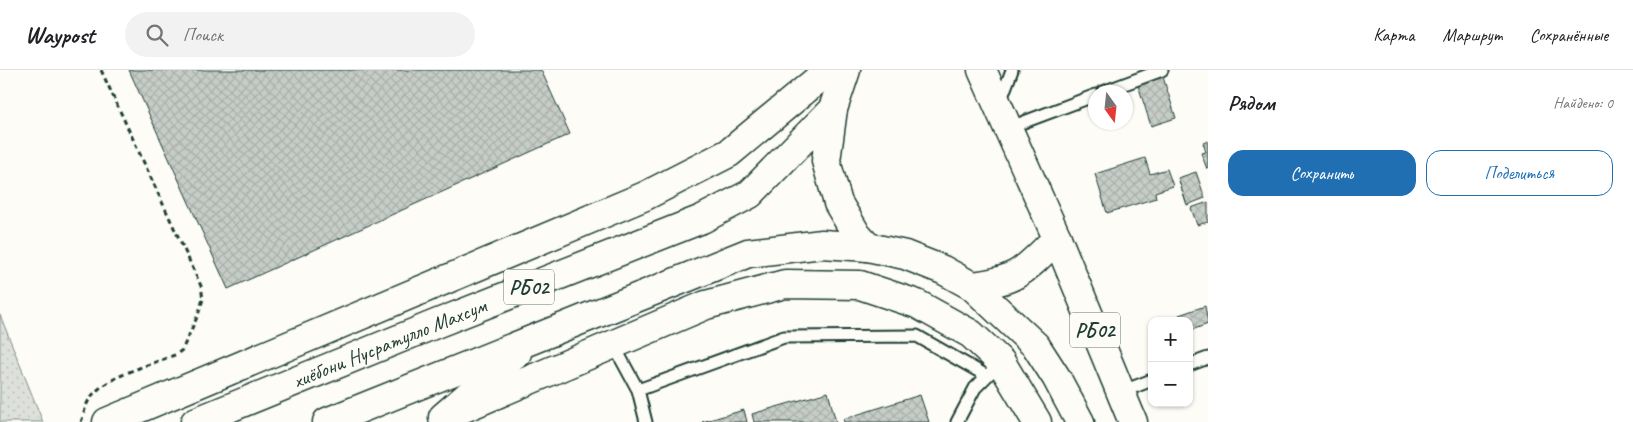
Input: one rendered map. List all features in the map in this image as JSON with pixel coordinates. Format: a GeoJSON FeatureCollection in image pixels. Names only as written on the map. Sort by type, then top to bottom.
{"type":"FeatureCollection","features":[{"type":"Feature","properties":{"kind":"main road"},"geometry":{"type":"LineString","coordinates":[[107,422],[645,196],[729,152],[829,70]]}},
{"type":"Feature","properties":{"kind":"main road"},"geometry":{"type":"LineString","coordinates":[[846,70],[833,108],[826,161],[838,204],[857,235],[868,247],[905,255],[943,270],[972,286],[993,284],[1016,276],[1057,238],[982,70]]}},
{"type":"Feature","properties":{"kind":"main road","name":"хиёбони Нусратулло Махсум"},"geometry":{"type":"LineString","coordinates":[[195,422],[438,323],[702,219],[750,194],[833,108]]}},
{"type":"Feature","properties":{"kind":"main road","name":"РБ02"},"geometry":{"type":"LineString","coordinates":[[1057,238],[1133,422]]}},
{"type":"Feature","properties":{"kind":"main road","name":"РБ02"},"geometry":{"type":"LineString","coordinates":[[326,422],[748,253],[822,244],[868,247]]}},
{"type":"Feature","properties":{"kind":"main road"},"geometry":{"type":"LineString","coordinates":[[438,419],[706,305],[785,284],[860,285],[917,304],[971,334],[994,369],[1037,422]]}},
{"type":"Feature","properties":{"kind":"main road","name":"РБ02"},"geometry":{"type":"LineString","coordinates":[[972,286],[1036,346],[1056,377],[1080,422]]}},
{"type":"Feature","properties":{"kind":"main road"},"geometry":{"type":"LineString","coordinates":[[438,419],[535,337]]}},
{"type":"Feature","properties":{"kind":"lane"},"geometry":{"type":"LineString","coordinates":[[1012,70],[1003,117],[1088,97]]}},
{"type":"Feature","properties":{"kind":"lane"},"geometry":{"type":"LineString","coordinates":[[1122,85],[1162,70]]}},
{"type":"Feature","properties":{"kind":"lane"},"geometry":{"type":"LineString","coordinates":[[638,390],[784,337],[917,336],[994,369],[975,388],[957,422]]}},
{"type":"Feature","properties":{"kind":"lane"},"geometry":{"type":"LineString","coordinates":[[613,344],[638,390],[646,422]]}},
{"type":"Feature","properties":{"kind":"lane"},"geometry":{"type":"LineString","coordinates":[[1193,364],[1208,358]]}},
{"type":"Feature","properties":{"kind":"lane"},"geometry":{"type":"LineString","coordinates":[[1120,392],[1148,382]]}},
{"type":"Feature","properties":{"kind":"path"},"geometry":{"type":"LineString","coordinates":[[81,422],[88,400],[97,390],[115,379],[177,354],[182,350],[203,299],[201,286],[101,70]]}},
{"type":"Feature","properties":{"kind":"shaded area"},"geometry":{"type":"Polygon","coordinates":[[[0,315],[43,422],[0,422],[0,315]]]}},
{"type":"Feature","properties":{"kind":"building"},"geometry":{"type":"Polygon","coordinates":[[[129,70],[541,70],[570,134],[228,289],[129,70]]]}},
{"type":"Feature","properties":{"kind":"building"},"geometry":{"type":"Polygon","coordinates":[[[1163,77],[1176,118],[1151,126],[1138,85],[1163,77]]]}},
{"type":"Feature","properties":{"kind":"building"},"geometry":{"type":"Polygon","coordinates":[[[1208,141],[1207,169],[1201,153],[1206,152],[1203,143],[1208,141]]]}},
{"type":"Feature","properties":{"kind":"building"},"geometry":{"type":"Polygon","coordinates":[[[1145,158],[1150,174],[1167,169],[1173,186],[1155,192],[1156,198],[1107,213],[1095,174],[1145,158]]]}},
{"type":"Feature","properties":{"kind":"building"},"geometry":{"type":"Polygon","coordinates":[[[1196,172],[1205,198],[1187,205],[1178,178],[1196,172]]]}},
{"type":"Feature","properties":{"kind":"building"},"geometry":{"type":"Polygon","coordinates":[[[1208,202],[1208,222],[1197,225],[1191,208],[1208,202]]]}},
{"type":"Feature","properties":{"kind":"building"},"geometry":{"type":"Polygon","coordinates":[[[1205,306],[1208,324],[1193,330],[1193,317],[1179,317],[1179,315],[1205,306]]]}},
{"type":"Feature","properties":{"kind":"building"},"geometry":{"type":"Polygon","coordinates":[[[828,392],[836,422],[754,422],[752,414],[828,392]]]}},
{"type":"Feature","properties":{"kind":"building"},"geometry":{"type":"Polygon","coordinates":[[[920,395],[929,422],[844,422],[843,419],[920,395]]]}},
{"type":"Feature","properties":{"kind":"building"},"geometry":{"type":"Polygon","coordinates":[[[744,410],[747,422],[702,422],[744,410]]]}}]}
